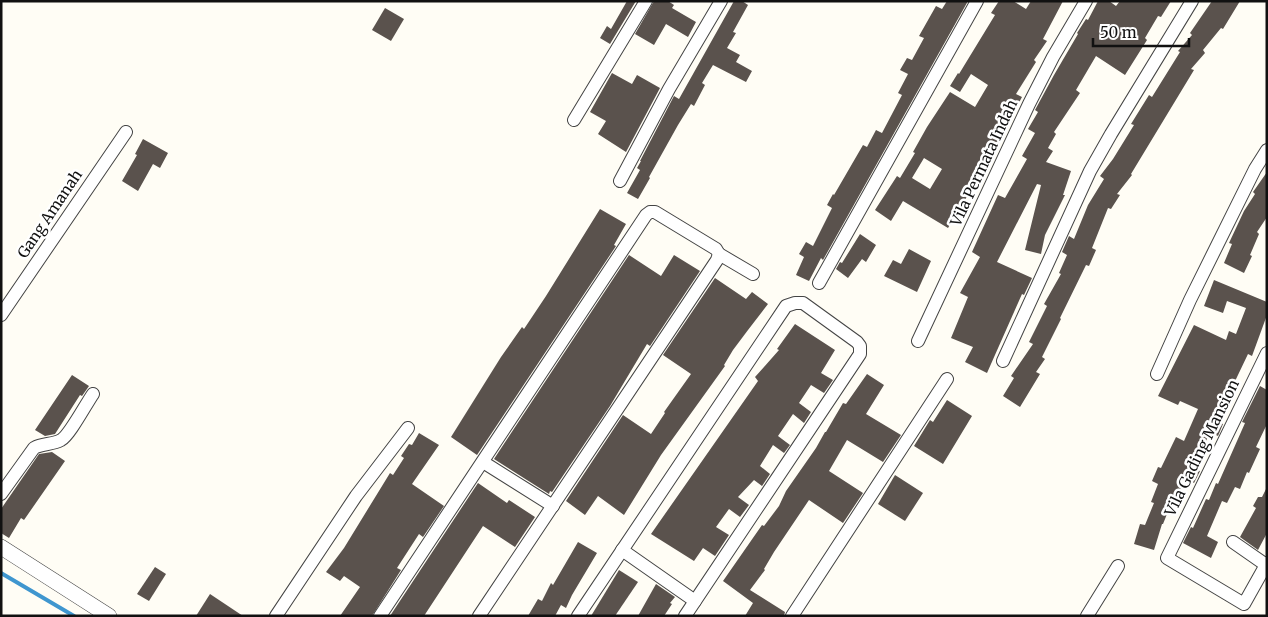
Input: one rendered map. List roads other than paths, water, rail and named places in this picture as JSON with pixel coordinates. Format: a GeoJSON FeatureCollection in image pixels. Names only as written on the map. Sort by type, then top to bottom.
{"type":"FeatureCollection","features":[{"type":"Feature","properties":{"kind":"street"},"geometry":{"type":"LineString","coordinates":[[574,120],[646,1]]}},
{"type":"Feature","properties":{"kind":"street"},"geometry":{"type":"LineString","coordinates":[[620,181],[669,89],[721,1]]}},
{"type":"Feature","properties":{"kind":"street"},"geometry":{"type":"LineString","coordinates":[[819,283],[977,1]]}},
{"type":"Feature","properties":{"kind":"street","name":"Vila Permata Indah"},"geometry":{"type":"LineString","coordinates":[[918,341],[1025,112],[1053,57],[1086,1]]}},
{"type":"Feature","properties":{"kind":"street"},"geometry":{"type":"LineString","coordinates":[[1003,361],[1090,171],[1192,1]]}},
{"type":"Feature","properties":{"kind":"street","name":"Gang Amanah"},"geometry":{"type":"LineString","coordinates":[[1,315],[126,132]]}},
{"type":"Feature","properties":{"kind":"street"},"geometry":{"type":"LineString","coordinates":[[1157,374],[1190,300],[1267,150]]}},
{"type":"Feature","properties":{"kind":"street"},"geometry":{"type":"LineString","coordinates":[[380,616],[646,215],[650,212],[655,212],[753,274]]}},
{"type":"Feature","properties":{"kind":"street"},"geometry":{"type":"LineString","coordinates":[[479,616],[718,260],[719,254]]}},
{"type":"Feature","properties":{"kind":"street"},"geometry":{"type":"LineString","coordinates":[[578,616],[786,306],[803,303],[857,342],[860,346],[860,354],[786,462],[685,616]]}},
{"type":"Feature","properties":{"kind":"street","name":"Vila Gading Mansion"},"geometry":{"type":"LineString","coordinates":[[1266,564],[1244,604],[1168,558],[1267,352]]}},
{"type":"Feature","properties":{"kind":"street"},"geometry":{"type":"LineString","coordinates":[[792,616],[947,379]]}},
{"type":"Feature","properties":{"kind":"street"},"geometry":{"type":"LineString","coordinates":[[1,494],[34,448],[40,445],[53,444],[64,439],[93,394]]}},
{"type":"Feature","properties":{"kind":"street"},"geometry":{"type":"LineString","coordinates":[[276,616],[356,496],[408,428]]}},
{"type":"Feature","properties":{"kind":"street"},"geometry":{"type":"LineString","coordinates":[[483,462],[553,506]]}},
{"type":"Feature","properties":{"kind":"street"},"geometry":{"type":"LineString","coordinates":[[1232,542],[1266,564]]}},
{"type":"Feature","properties":{"kind":"street"},"geometry":{"type":"LineString","coordinates":[[1,547],[109,616]]}},
{"type":"Feature","properties":{"kind":"street"},"geometry":{"type":"LineString","coordinates":[[622,550],[695,602]]}},
{"type":"Feature","properties":{"kind":"street"},"geometry":{"type":"LineString","coordinates":[[1087,616],[1118,566]]}},
{"type":"Feature","properties":{"kind":"waterway"},"geometry":{"type":"LineString","coordinates":[[1,573],[74,616]]}}]}
